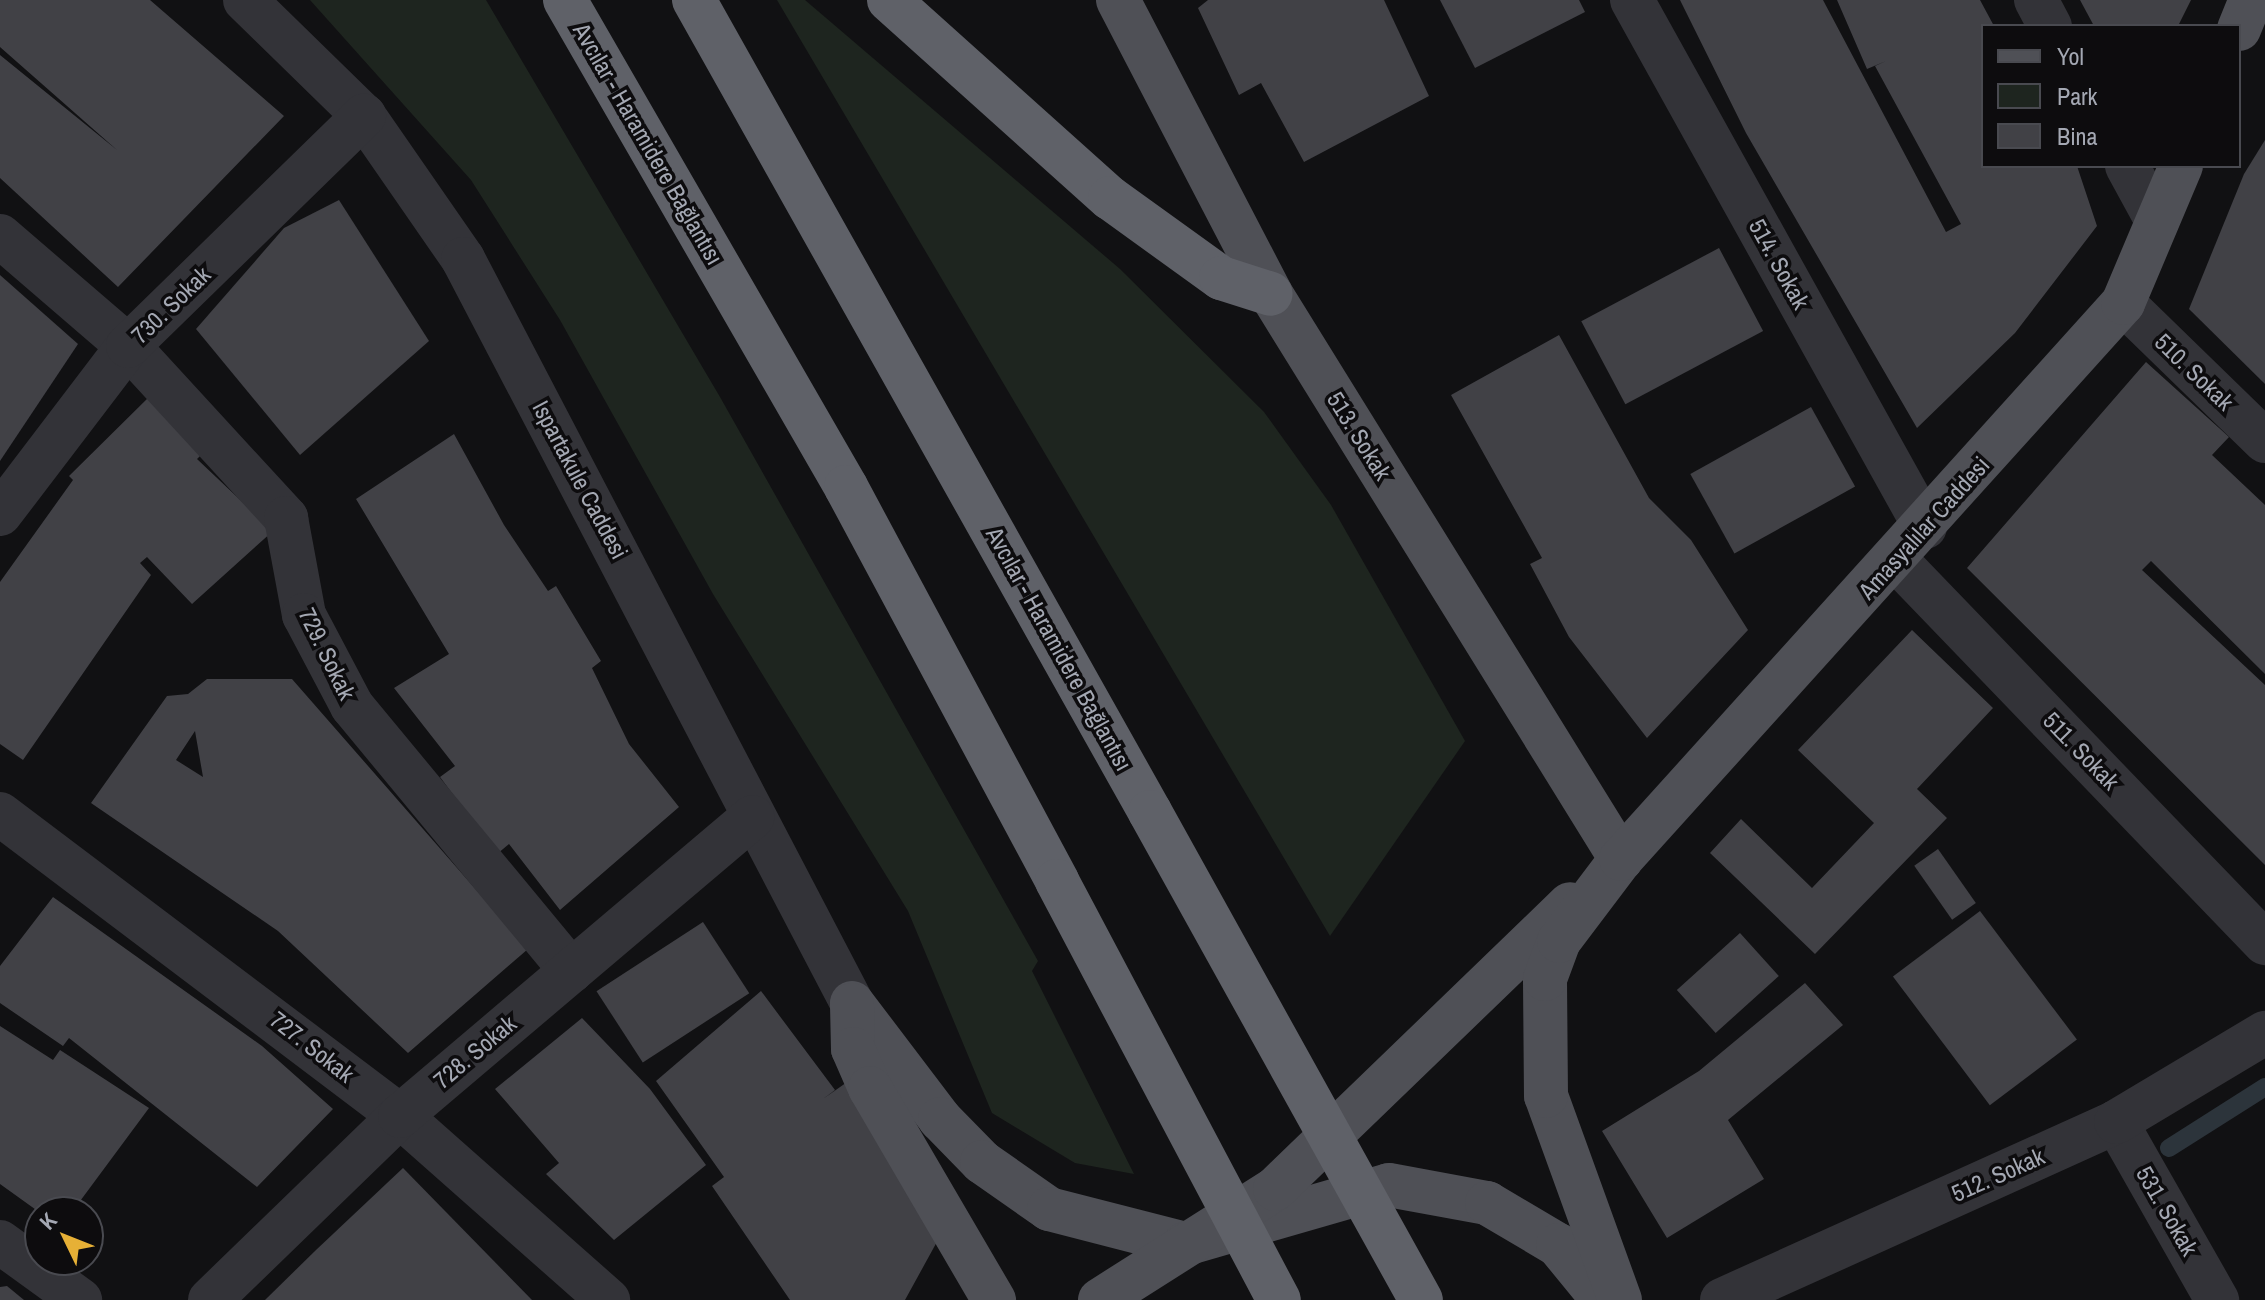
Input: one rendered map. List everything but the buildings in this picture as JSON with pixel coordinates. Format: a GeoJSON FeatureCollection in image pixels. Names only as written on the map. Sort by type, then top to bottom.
{"type":"FeatureCollection","features":[{"type":"Feature","properties":{"kind":"highway","name":"Avcılar - Haramidere Bağlantısı"},"geometry":{"type":"LineString","coordinates":[[565,0],[846,487],[1279,1300]]}},
{"type":"Feature","properties":{"kind":"highway","name":"Avcılar - Haramidere Bağlantısı"},"geometry":{"type":"LineString","coordinates":[[694,0],[1421,1300]]}},
{"type":"Feature","properties":{"kind":"highway"},"geometry":{"type":"LineString","coordinates":[[889,0],[1110,198],[1221,278],[1271,294]]}},
{"type":"Feature","properties":{"kind":"main road","name":"513. Sokak"},"geometry":{"type":"LineString","coordinates":[[1118,0],[1271,294],[1621,859]]}},
{"type":"Feature","properties":{"kind":"main road","name":"Amasyalılar Caddesi"},"geometry":{"type":"LineString","coordinates":[[1621,859],[1896,560],[2123,303],[2180,168]]}},
{"type":"Feature","properties":{"kind":"main road"},"geometry":{"type":"LineString","coordinates":[[1100,1300],[1275,1189],[1621,859]]}},
{"type":"Feature","properties":{"kind":"main road"},"geometry":{"type":"LineString","coordinates":[[1620,1300],[1553,1129],[1540,1057],[1545,979],[1559,941],[1621,859]]}},
{"type":"Feature","properties":{"kind":"main road"},"geometry":{"type":"LineString","coordinates":[[852,1003],[982,1162],[1049,1209],[1185,1244],[1389,1185],[1487,1203],[1558,1245],[1603,1300]]}},
{"type":"Feature","properties":{"kind":"main road"},"geometry":{"type":"LineString","coordinates":[[852,1003],[853,1049],[870,1088],[994,1300]]}},
{"type":"Feature","properties":{"kind":"street","name":"Ispartakule Caddesi"},"geometry":{"type":"LineString","coordinates":[[245,0],[364,116],[463,259],[752,817],[852,1003]]}},
{"type":"Feature","properties":{"kind":"street","name":"514. Sokak"},"geometry":{"type":"LineString","coordinates":[[1632,0],[1925,527]]}},
{"type":"Feature","properties":{"kind":"street"},"geometry":{"type":"LineString","coordinates":[[2036,0],[2049,24]]}},
{"type":"Feature","properties":{"kind":"street","name":"730. Sokak"},"geometry":{"type":"LineString","coordinates":[[0,514],[128,346],[364,116]]}},
{"type":"Feature","properties":{"kind":"street"},"geometry":{"type":"LineString","coordinates":[[2128,168],[2157,221]]}},
{"type":"Feature","properties":{"kind":"street","name":"729. Sokak"},"geometry":{"type":"LineString","coordinates":[[0,236],[128,346],[286,518],[304,615],[352,706],[571,971]]}},
{"type":"Feature","properties":{"kind":"street","name":"510. Sokak"},"geometry":{"type":"LineString","coordinates":[[2123,303],[2265,441]]}},
{"type":"Feature","properties":{"kind":"street","name":"511. Sokak"},"geometry":{"type":"LineString","coordinates":[[1896,560],[2265,943]]}},
{"type":"Feature","properties":{"kind":"street","name":"727. Sokak"},"geometry":{"type":"LineString","coordinates":[[1,816],[400,1116],[608,1300]]}},
{"type":"Feature","properties":{"kind":"street","name":"728. Sokak"},"geometry":{"type":"LineString","coordinates":[[210,1300],[400,1116],[752,817]]}},
{"type":"Feature","properties":{"kind":"street","name":"512. Sokak"},"geometry":{"type":"LineString","coordinates":[[1722,1300],[2116,1122],[2265,1033]]}},
{"type":"Feature","properties":{"kind":"street","name":"531. Sokak"},"geometry":{"type":"LineString","coordinates":[[2116,1122],[2217,1300]]}},
{"type":"Feature","properties":{"kind":"street"},"geometry":{"type":"LineString","coordinates":[[0,1242],[80,1300]]}},
{"type":"Feature","properties":{"kind":"green space"},"geometry":{"type":"Polygon","coordinates":[[[310,0],[486,0],[720,397],[1038,961],[1032,971],[1134,1174],[1075,1163],[992,1113],[908,911],[713,594],[560,320],[471,180],[310,0]]]}},
{"type":"Feature","properties":{"kind":"green space"},"geometry":{"type":"Polygon","coordinates":[[[777,0],[805,0],[1120,269],[1264,412],[1331,505],[1465,741],[1330,936],[777,0]]]}},
{"type":"Feature","properties":{"kind":"waterway"},"geometry":{"type":"LineString","coordinates":[[2169,1148],[2265,1087]]}}]}
